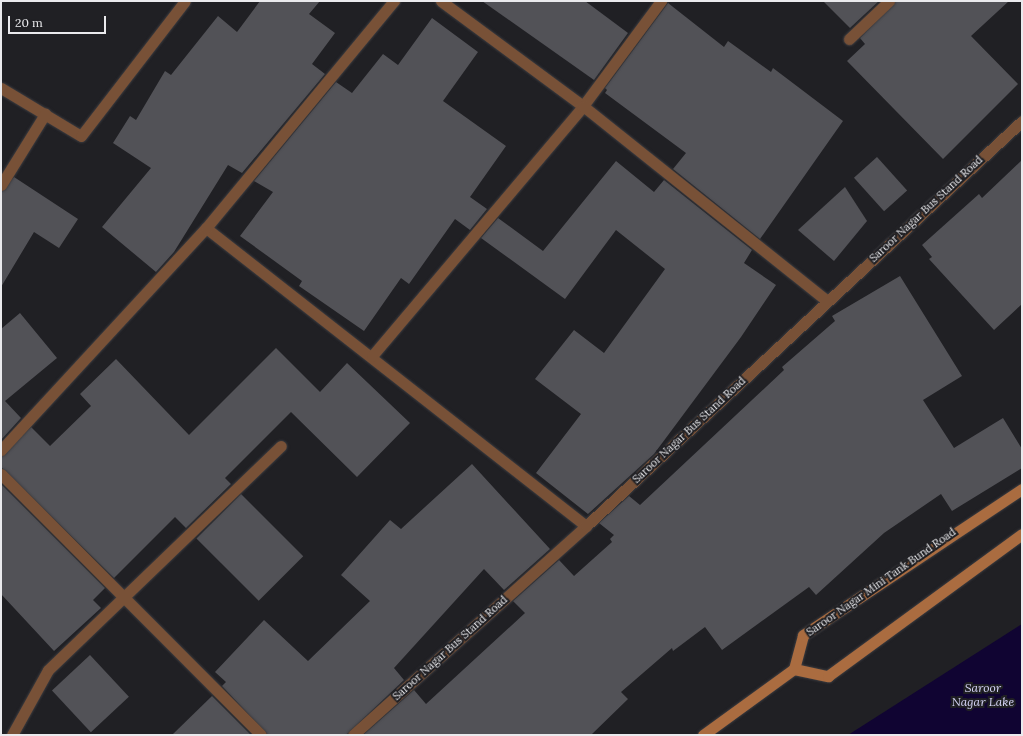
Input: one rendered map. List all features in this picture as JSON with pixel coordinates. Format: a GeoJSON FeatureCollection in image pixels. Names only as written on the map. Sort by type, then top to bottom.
{"type":"FeatureCollection","features":[{"type":"Feature","properties":{"kind":"main road","name":"Saroor Nagar Mini Tank Bund Road"},"geometry":{"type":"LineString","coordinates":[[794,669],[802,635],[1022,489]]}},
{"type":"Feature","properties":{"kind":"main road"},"geometry":{"type":"LineString","coordinates":[[702,735],[794,669],[828,676],[1022,534]]}},
{"type":"Feature","properties":{"kind":"street"},"geometry":{"type":"LineString","coordinates":[[1,88],[81,136],[185,1]]}},
{"type":"Feature","properties":{"kind":"street"},"geometry":{"type":"LineString","coordinates":[[1,450],[206,228],[394,1]]}},
{"type":"Feature","properties":{"kind":"street"},"geometry":{"type":"LineString","coordinates":[[441,1],[583,106],[827,301]]}},
{"type":"Feature","properties":{"kind":"street"},"geometry":{"type":"LineString","coordinates":[[372,356],[583,106],[661,1]]}},
{"type":"Feature","properties":{"kind":"street"},"geometry":{"type":"LineString","coordinates":[[849,39],[889,1]]}},
{"type":"Feature","properties":{"kind":"street"},"geometry":{"type":"LineString","coordinates":[[1,185],[45,114]]}},
{"type":"Feature","properties":{"kind":"street","name":"Saroor Nagar Bus Stand Road"},"geometry":{"type":"LineString","coordinates":[[353,735],[586,526],[1022,121]]}},
{"type":"Feature","properties":{"kind":"street"},"geometry":{"type":"LineString","coordinates":[[206,228],[372,356],[586,526]]}},
{"type":"Feature","properties":{"kind":"street"},"geometry":{"type":"LineString","coordinates":[[12,735],[48,670],[281,446]]}},
{"type":"Feature","properties":{"kind":"street"},"geometry":{"type":"LineString","coordinates":[[1,474],[261,735]]}},
{"type":"Feature","properties":{"kind":"water","name":"Saroor Nagar Lake"},"geometry":{"type":"Polygon","coordinates":[[[1022,624],[1022,735],[848,735],[1022,624]]]}},
{"type":"Feature","properties":{"kind":"building"},"geometry":{"type":"Polygon","coordinates":[[[260,1],[320,1],[309,14],[335,33],[312,64],[325,74],[242,173],[228,165],[174,252],[156,272],[102,227],[151,168],[113,143],[130,116],[136,120],[165,71],[171,75],[218,16],[237,32],[260,1]]]}},
{"type":"Feature","properties":{"kind":"building"},"geometry":{"type":"Polygon","coordinates":[[[482,1],[585,1],[628,33],[594,80],[482,1]]]}},
{"type":"Feature","properties":{"kind":"building"},"geometry":{"type":"Polygon","coordinates":[[[823,1],[879,1],[850,28],[823,1]]]}},
{"type":"Feature","properties":{"kind":"building"},"geometry":{"type":"Polygon","coordinates":[[[896,1],[1009,1],[971,36],[1018,84],[943,159],[847,61],[865,44],[860,38],[896,1]]]}},
{"type":"Feature","properties":{"kind":"building"},"geometry":{"type":"Polygon","coordinates":[[[668,3],[724,47],[728,41],[771,72],[773,68],[843,121],[760,239],[673,169],[686,153],[605,93],[607,90],[605,88],[668,3]]]}},
{"type":"Feature","properties":{"kind":"building"},"geometry":{"type":"Polygon","coordinates":[[[432,18],[478,52],[443,101],[506,146],[470,197],[487,209],[470,230],[455,219],[409,284],[401,278],[364,331],[299,286],[302,281],[240,236],[273,192],[254,181],[336,82],[352,93],[383,54],[398,65],[432,18]]]}},
{"type":"Feature","properties":{"kind":"building"},"geometry":{"type":"Polygon","coordinates":[[[877,157],[907,190],[884,211],[854,178],[877,157]]]}},
{"type":"Feature","properties":{"kind":"building"},"geometry":{"type":"Polygon","coordinates":[[[1022,160],[1022,304],[994,330],[929,259],[932,257],[922,245],[979,194],[982,198],[1022,160]]]}},
{"type":"Feature","properties":{"kind":"building"},"geometry":{"type":"Polygon","coordinates":[[[616,161],[654,192],[664,180],[752,250],[744,263],[776,285],[741,337],[654,454],[588,514],[536,473],[581,414],[535,379],[574,330],[604,353],[665,269],[616,230],[565,299],[481,238],[498,218],[543,251],[616,161]]]}},
{"type":"Feature","properties":{"kind":"building"},"geometry":{"type":"Polygon","coordinates":[[[14,177],[78,219],[59,248],[34,232],[1,287],[1,192],[14,177]]]}},
{"type":"Feature","properties":{"kind":"building"},"geometry":{"type":"Polygon","coordinates":[[[845,187],[867,221],[834,261],[798,230],[845,187]]]}},
{"type":"Feature","properties":{"kind":"building"},"geometry":{"type":"Polygon","coordinates":[[[900,276],[962,376],[923,400],[954,448],[1003,418],[1022,449],[1022,468],[952,511],[941,494],[884,533],[816,595],[809,587],[722,650],[705,627],[673,651],[672,648],[621,692],[628,699],[591,735],[363,735],[414,690],[426,704],[525,613],[513,601],[559,560],[574,576],[612,542],[610,539],[614,535],[599,523],[629,496],[640,505],[784,370],[782,367],[835,321],[832,316],[900,276]]]}},
{"type":"Feature","properties":{"kind":"building"},"geometry":{"type":"Polygon","coordinates":[[[20,313],[57,358],[5,401],[21,418],[1,440],[1,329],[20,313]]]}},
{"type":"Feature","properties":{"kind":"building"},"geometry":{"type":"Polygon","coordinates":[[[276,348],[320,392],[347,363],[410,423],[357,477],[291,412],[225,478],[231,484],[186,528],[175,517],[114,578],[1,467],[1,457],[31,427],[50,446],[91,406],[80,394],[116,359],[189,435],[276,348]]]}},
{"type":"Feature","properties":{"kind":"building"},"geometry":{"type":"Polygon","coordinates":[[[472,464],[550,549],[504,590],[484,569],[394,668],[404,680],[346,735],[268,735],[222,686],[226,682],[215,672],[264,620],[308,661],[370,601],[341,575],[390,520],[401,529],[472,464]]]}},
{"type":"Feature","properties":{"kind":"building"},"geometry":{"type":"Polygon","coordinates":[[[1,484],[105,588],[93,600],[101,608],[54,651],[1,594],[1,484]]]}},
{"type":"Feature","properties":{"kind":"building"},"geometry":{"type":"Polygon","coordinates":[[[241,494],[303,556],[259,601],[196,539],[241,494]]]}},
{"type":"Feature","properties":{"kind":"building"},"geometry":{"type":"Polygon","coordinates":[[[90,655],[129,697],[91,732],[52,690],[90,655]]]}},
{"type":"Feature","properties":{"kind":"building"},"geometry":{"type":"Polygon","coordinates":[[[212,696],[251,735],[172,735],[212,696]]]}}]}
